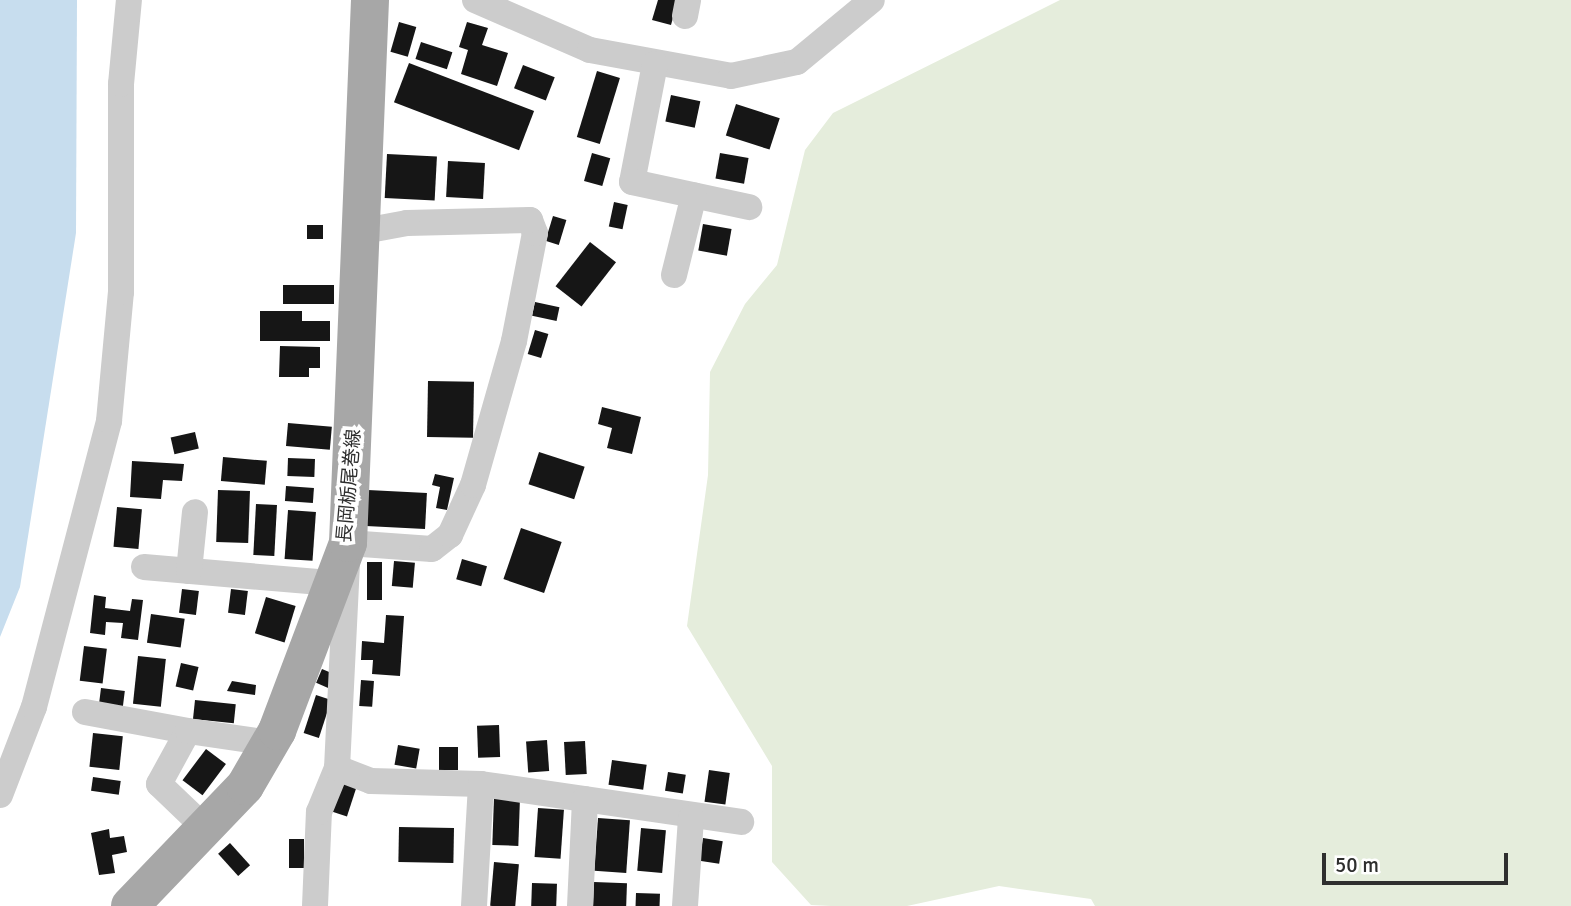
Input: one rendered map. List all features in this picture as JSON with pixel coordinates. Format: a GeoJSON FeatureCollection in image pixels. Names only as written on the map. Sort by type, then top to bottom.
{"type":"FeatureCollection","features":[{"type":"Feature","properties":{"kind":"main road","name":"長岡栃尾巻線"},"geometry":{"type":"LineString","coordinates":[[130,906],[206,830],[245,786],[270,743],[348,543],[364,231],[370,0]]}},
{"type":"Feature","properties":{"kind":"street"},"geometry":{"type":"LineString","coordinates":[[0,795],[34,706],[109,421],[121,292],[121,84],[129,0]]}},
{"type":"Feature","properties":{"kind":"street"},"geometry":{"type":"LineString","coordinates":[[475,0],[590,50],[731,76],[797,62],[872,0]]}},
{"type":"Feature","properties":{"kind":"street"},"geometry":{"type":"LineString","coordinates":[[656,64],[632,182],[750,206]]}},
{"type":"Feature","properties":{"kind":"street"},"geometry":{"type":"LineString","coordinates":[[674,275],[694,195]]}},
{"type":"Feature","properties":{"kind":"street"},"geometry":{"type":"LineString","coordinates":[[315,906],[319,812],[337,768],[348,543],[432,549],[450,536],[473,485],[514,341],[535,233],[530,220],[407,223],[364,231]]}},
{"type":"Feature","properties":{"kind":"street"},"geometry":{"type":"LineString","coordinates":[[189,570],[195,512]]}},
{"type":"Feature","properties":{"kind":"street"},"geometry":{"type":"LineString","coordinates":[[144,567],[332,583]]}},
{"type":"Feature","properties":{"kind":"street"},"geometry":{"type":"LineString","coordinates":[[85,712],[270,743]]}},
{"type":"Feature","properties":{"kind":"street"},"geometry":{"type":"LineString","coordinates":[[188,731],[159,784],[206,830]]}},
{"type":"Feature","properties":{"kind":"street"},"geometry":{"type":"LineString","coordinates":[[337,768],[371,781],[481,784],[691,818],[741,822]]}},
{"type":"Feature","properties":{"kind":"street"},"geometry":{"type":"LineString","coordinates":[[474,906],[481,784]]}},
{"type":"Feature","properties":{"kind":"street"},"geometry":{"type":"LineString","coordinates":[[580,906],[585,799]]}},
{"type":"Feature","properties":{"kind":"street"},"geometry":{"type":"LineString","coordinates":[[685,906],[691,818]]}},
{"type":"Feature","properties":{"kind":"green space"},"geometry":{"type":"Polygon","coordinates":[[[1060,0],[1571,0],[1571,906],[1095,906],[1091,899],[999,886],[907,906],[811,905],[772,862],[772,766],[687,626],[708,475],[710,372],[745,304],[777,265],[805,150],[833,113],[1060,0]]]}},
{"type":"Feature","properties":{"kind":"water"},"geometry":{"type":"Polygon","coordinates":[[[0,0],[77,0],[76,233],[20,587],[0,637],[0,0]]]}},
{"type":"Feature","properties":{"kind":"building"},"geometry":{"type":"Polygon","coordinates":[[[658,0],[678,0],[671,25],[652,20],[658,0]]]}},
{"type":"Feature","properties":{"kind":"building"},"geometry":{"type":"Polygon","coordinates":[[[399,22],[416,27],[408,57],[390,52],[399,22]]]}},
{"type":"Feature","properties":{"kind":"building"},"geometry":{"type":"Polygon","coordinates":[[[467,22],[488,28],[482,45],[508,53],[497,86],[461,74],[468,50],[459,47],[467,22]]]}},
{"type":"Feature","properties":{"kind":"building"},"geometry":{"type":"Polygon","coordinates":[[[421,42],[452,52],[447,69],[415,59],[421,42]]]}},
{"type":"Feature","properties":{"kind":"building"},"geometry":{"type":"Polygon","coordinates":[[[409,63],[534,111],[519,150],[394,102],[409,63]]]}},
{"type":"Feature","properties":{"kind":"building"},"geometry":{"type":"Polygon","coordinates":[[[523,65],[555,77],[546,101],[514,88],[523,65]]]}},
{"type":"Feature","properties":{"kind":"building"},"geometry":{"type":"Polygon","coordinates":[[[597,71],[620,78],[600,144],[577,137],[597,71]]]}},
{"type":"Feature","properties":{"kind":"building"},"geometry":{"type":"Polygon","coordinates":[[[671,95],[700,101],[695,128],[665,121],[671,95]]]}},
{"type":"Feature","properties":{"kind":"building"},"geometry":{"type":"Polygon","coordinates":[[[736,104],[780,118],[770,150],[726,135],[736,104]]]}},
{"type":"Feature","properties":{"kind":"building"},"geometry":{"type":"Polygon","coordinates":[[[592,153],[610,158],[602,186],[584,181],[592,153]]]}},
{"type":"Feature","properties":{"kind":"building"},"geometry":{"type":"Polygon","coordinates":[[[720,153],[749,158],[744,184],[715,179],[720,153]]]}},
{"type":"Feature","properties":{"kind":"building"},"geometry":{"type":"Polygon","coordinates":[[[387,154],[437,157],[435,201],[385,198],[387,154]]]}},
{"type":"Feature","properties":{"kind":"building"},"geometry":{"type":"Polygon","coordinates":[[[448,161],[485,163],[483,199],[446,197],[448,161]]]}},
{"type":"Feature","properties":{"kind":"building"},"geometry":{"type":"Polygon","coordinates":[[[614,202],[628,205],[622,229],[609,226],[614,202]]]}},
{"type":"Feature","properties":{"kind":"building"},"geometry":{"type":"Polygon","coordinates":[[[553,216],[566,220],[559,245],[545,241],[553,216]]]}},
{"type":"Feature","properties":{"kind":"building"},"geometry":{"type":"Polygon","coordinates":[[[703,224],[732,229],[727,256],[698,251],[703,224]]]}},
{"type":"Feature","properties":{"kind":"building"},"geometry":{"type":"Polygon","coordinates":[[[307,225],[323,225],[323,239],[307,239],[307,225]]]}},
{"type":"Feature","properties":{"kind":"building"},"geometry":{"type":"Polygon","coordinates":[[[590,242],[616,262],[582,306],[556,286],[590,242]]]}},
{"type":"Feature","properties":{"kind":"building"},"geometry":{"type":"Polygon","coordinates":[[[283,285],[334,285],[334,304],[283,304],[283,285]]]}},
{"type":"Feature","properties":{"kind":"building"},"geometry":{"type":"Polygon","coordinates":[[[535,302],[559,307],[557,321],[532,316],[535,302]]]}},
{"type":"Feature","properties":{"kind":"building"},"geometry":{"type":"Polygon","coordinates":[[[260,311],[302,311],[302,321],[330,321],[330,341],[260,341],[260,311]]]}},
{"type":"Feature","properties":{"kind":"building"},"geometry":{"type":"Polygon","coordinates":[[[535,330],[548,334],[541,358],[528,354],[535,330]]]}},
{"type":"Feature","properties":{"kind":"building"},"geometry":{"type":"Polygon","coordinates":[[[280,346],[320,347],[320,368],[309,368],[309,377],[279,377],[280,346]]]}},
{"type":"Feature","properties":{"kind":"building"},"geometry":{"type":"Polygon","coordinates":[[[428,381],[474,382],[473,438],[427,437],[428,381]]]}},
{"type":"Feature","properties":{"kind":"building"},"geometry":{"type":"Polygon","coordinates":[[[602,407],[641,417],[632,454],[607,448],[612,428],[598,424],[602,407]]]}},
{"type":"Feature","properties":{"kind":"building"},"geometry":{"type":"Polygon","coordinates":[[[288,423],[332,427],[330,450],[286,446],[288,423]]]}},
{"type":"Feature","properties":{"kind":"building"},"geometry":{"type":"Polygon","coordinates":[[[195,432],[199,449],[174,454],[171,438],[195,432]]]}},
{"type":"Feature","properties":{"kind":"building"},"geometry":{"type":"Polygon","coordinates":[[[539,452],[585,467],[574,499],[528,484],[539,452]]]}},
{"type":"Feature","properties":{"kind":"building"},"geometry":{"type":"Polygon","coordinates":[[[223,457],[267,461],[265,485],[221,481],[223,457]]]}},
{"type":"Feature","properties":{"kind":"building"},"geometry":{"type":"Polygon","coordinates":[[[288,458],[315,459],[314,477],[287,476],[288,458]]]}},
{"type":"Feature","properties":{"kind":"building"},"geometry":{"type":"Polygon","coordinates":[[[132,461],[184,464],[182,481],[163,480],[161,499],[130,497],[132,461]]]}},
{"type":"Feature","properties":{"kind":"building"},"geometry":{"type":"Polygon","coordinates":[[[435,474],[454,478],[447,510],[436,508],[440,487],[432,485],[435,474]]]}},
{"type":"Feature","properties":{"kind":"building"},"geometry":{"type":"Polygon","coordinates":[[[286,486],[314,488],[313,503],[285,501],[286,486]]]}},
{"type":"Feature","properties":{"kind":"building"},"geometry":{"type":"Polygon","coordinates":[[[218,490],[250,491],[248,543],[216,542],[218,490]]]}},
{"type":"Feature","properties":{"kind":"building"},"geometry":{"type":"Polygon","coordinates":[[[368,490],[427,493],[425,529],[366,526],[368,490]]]}},
{"type":"Feature","properties":{"kind":"building"},"geometry":{"type":"Polygon","coordinates":[[[256,504],[277,505],[274,556],[253,555],[256,504]]]}},
{"type":"Feature","properties":{"kind":"building"},"geometry":{"type":"Polygon","coordinates":[[[117,507],[142,509],[138,549],[114,547],[117,507]]]}},
{"type":"Feature","properties":{"kind":"building"},"geometry":{"type":"Polygon","coordinates":[[[288,510],[316,512],[313,561],[285,559],[288,510]]]}},
{"type":"Feature","properties":{"kind":"building"},"geometry":{"type":"Polygon","coordinates":[[[521,528],[562,542],[544,593],[503,579],[521,528]]]}},
{"type":"Feature","properties":{"kind":"building"},"geometry":{"type":"Polygon","coordinates":[[[462,559],[487,566],[481,586],[456,579],[462,559]]]}},
{"type":"Feature","properties":{"kind":"building"},"geometry":{"type":"Polygon","coordinates":[[[394,561],[415,563],[413,588],[392,586],[394,561]]]}},
{"type":"Feature","properties":{"kind":"building"},"geometry":{"type":"Polygon","coordinates":[[[367,562],[382,562],[382,600],[367,600],[367,562]]]}},
{"type":"Feature","properties":{"kind":"building"},"geometry":{"type":"Polygon","coordinates":[[[182,589],[199,591],[196,615],[179,613],[182,589]]]}},
{"type":"Feature","properties":{"kind":"building"},"geometry":{"type":"Polygon","coordinates":[[[231,589],[248,591],[245,615],[228,613],[231,589]]]}},
{"type":"Feature","properties":{"kind":"building"},"geometry":{"type":"Polygon","coordinates":[[[94,595],[106,597],[105,608],[130,611],[132,599],[143,600],[138,640],[121,638],[123,623],[106,622],[105,635],[90,633],[94,595]]]}},
{"type":"Feature","properties":{"kind":"building"},"geometry":{"type":"Polygon","coordinates":[[[266,597],[296,606],[285,642],[255,633],[266,597]]]}},
{"type":"Feature","properties":{"kind":"building"},"geometry":{"type":"Polygon","coordinates":[[[151,614],[185,619],[181,647],[147,643],[151,614]]]}},
{"type":"Feature","properties":{"kind":"building"},"geometry":{"type":"Polygon","coordinates":[[[386,615],[404,616],[400,676],[372,674],[373,660],[361,660],[362,641],[384,643],[386,615]]]}},
{"type":"Feature","properties":{"kind":"building"},"geometry":{"type":"Polygon","coordinates":[[[84,646],[107,649],[103,684],[80,681],[84,646]]]}},
{"type":"Feature","properties":{"kind":"building"},"geometry":{"type":"Polygon","coordinates":[[[138,656],[166,659],[161,707],[133,704],[138,656]]]}},
{"type":"Feature","properties":{"kind":"building"},"geometry":{"type":"Polygon","coordinates":[[[181,663],[199,667],[193,690],[176,686],[181,663]]]}},
{"type":"Feature","properties":{"kind":"building"},"geometry":{"type":"Polygon","coordinates":[[[322,669],[334,674],[328,688],[316,683],[322,669]]]}},
{"type":"Feature","properties":{"kind":"building"},"geometry":{"type":"Polygon","coordinates":[[[361,680],[374,681],[372,707],[359,706],[361,680]]]}},
{"type":"Feature","properties":{"kind":"building"},"geometry":{"type":"Polygon","coordinates":[[[232,681],[256,685],[255,695],[227,691],[232,681]]]}},
{"type":"Feature","properties":{"kind":"building"},"geometry":{"type":"Polygon","coordinates":[[[101,688],[125,691],[123,708],[99,705],[101,688]]]}},
{"type":"Feature","properties":{"kind":"building"},"geometry":{"type":"Polygon","coordinates":[[[316,695],[331,700],[319,738],[304,733],[316,695]]]}},
{"type":"Feature","properties":{"kind":"building"},"geometry":{"type":"Polygon","coordinates":[[[195,700],[236,704],[234,723],[193,719],[195,700]]]}},
{"type":"Feature","properties":{"kind":"building"},"geometry":{"type":"Polygon","coordinates":[[[499,725],[500,757],[478,758],[477,726],[499,725]]]}},
{"type":"Feature","properties":{"kind":"building"},"geometry":{"type":"Polygon","coordinates":[[[93,733],[123,736],[119,770],[89,767],[93,733]]]}},
{"type":"Feature","properties":{"kind":"building"},"geometry":{"type":"Polygon","coordinates":[[[547,740],[549,771],[528,772],[526,741],[547,740]]]}},
{"type":"Feature","properties":{"kind":"building"},"geometry":{"type":"Polygon","coordinates":[[[585,741],[587,774],[566,775],[564,742],[585,741]]]}},
{"type":"Feature","properties":{"kind":"building"},"geometry":{"type":"Polygon","coordinates":[[[398,745],[420,749],[416,769],[395,765],[398,745]]]}},
{"type":"Feature","properties":{"kind":"building"},"geometry":{"type":"Polygon","coordinates":[[[439,747],[458,747],[458,770],[439,770],[439,747]]]}},
{"type":"Feature","properties":{"kind":"building"},"geometry":{"type":"Polygon","coordinates":[[[206,749],[226,764],[202,795],[183,780],[206,749]]]}},
{"type":"Feature","properties":{"kind":"building"},"geometry":{"type":"Polygon","coordinates":[[[612,760],[647,765],[643,790],[609,785],[612,760]]]}},
{"type":"Feature","properties":{"kind":"building"},"geometry":{"type":"Polygon","coordinates":[[[709,770],[730,773],[725,805],[705,802],[709,770]]]}},
{"type":"Feature","properties":{"kind":"building"},"geometry":{"type":"Polygon","coordinates":[[[668,772],[686,775],[683,794],[665,791],[668,772]]]}},
{"type":"Feature","properties":{"kind":"building"},"geometry":{"type":"Polygon","coordinates":[[[93,777],[121,781],[119,795],[91,791],[93,777]]]}},
{"type":"Feature","properties":{"kind":"building"},"geometry":{"type":"Polygon","coordinates":[[[341,783],[356,788],[347,816],[332,812],[341,783]]]}},
{"type":"Feature","properties":{"kind":"building"},"geometry":{"type":"Polygon","coordinates":[[[494,797],[520,798],[518,846],[492,845],[494,797]]]}},
{"type":"Feature","properties":{"kind":"building"},"geometry":{"type":"Polygon","coordinates":[[[538,808],[564,810],[561,859],[535,857],[538,808]]]}},
{"type":"Feature","properties":{"kind":"building"},"geometry":{"type":"Polygon","coordinates":[[[598,818],[630,820],[626,873],[594,871],[598,818]]]}},
{"type":"Feature","properties":{"kind":"building"},"geometry":{"type":"Polygon","coordinates":[[[399,827],[454,828],[453,863],[398,862],[399,827]]]}},
{"type":"Feature","properties":{"kind":"building"},"geometry":{"type":"Polygon","coordinates":[[[641,828],[666,830],[662,873],[637,871],[641,828]]]}},
{"type":"Feature","properties":{"kind":"building"},"geometry":{"type":"Polygon","coordinates":[[[109,829],[110,838],[124,836],[127,852],[112,855],[115,873],[99,875],[91,833],[109,829]]]}},
{"type":"Feature","properties":{"kind":"building"},"geometry":{"type":"Polygon","coordinates":[[[703,838],[723,841],[719,864],[699,861],[703,838]]]}},
{"type":"Feature","properties":{"kind":"building"},"geometry":{"type":"Polygon","coordinates":[[[289,839],[304,839],[304,868],[289,868],[289,839]]]}},
{"type":"Feature","properties":{"kind":"building"},"geometry":{"type":"Polygon","coordinates":[[[230,843],[250,865],[238,876],[218,854],[230,843]]]}},
{"type":"Feature","properties":{"kind":"building"},"geometry":{"type":"Polygon","coordinates":[[[494,862],[519,864],[515,906],[490,906],[494,862]]]}},
{"type":"Feature","properties":{"kind":"building"},"geometry":{"type":"Polygon","coordinates":[[[594,882],[627,883],[626,906],[593,906],[594,882]]]}},
{"type":"Feature","properties":{"kind":"building"},"geometry":{"type":"Polygon","coordinates":[[[532,883],[557,884],[556,906],[531,906],[532,883]]]}},
{"type":"Feature","properties":{"kind":"building"},"geometry":{"type":"Polygon","coordinates":[[[636,893],[660,894],[660,906],[636,906],[636,893]]]}}]}
